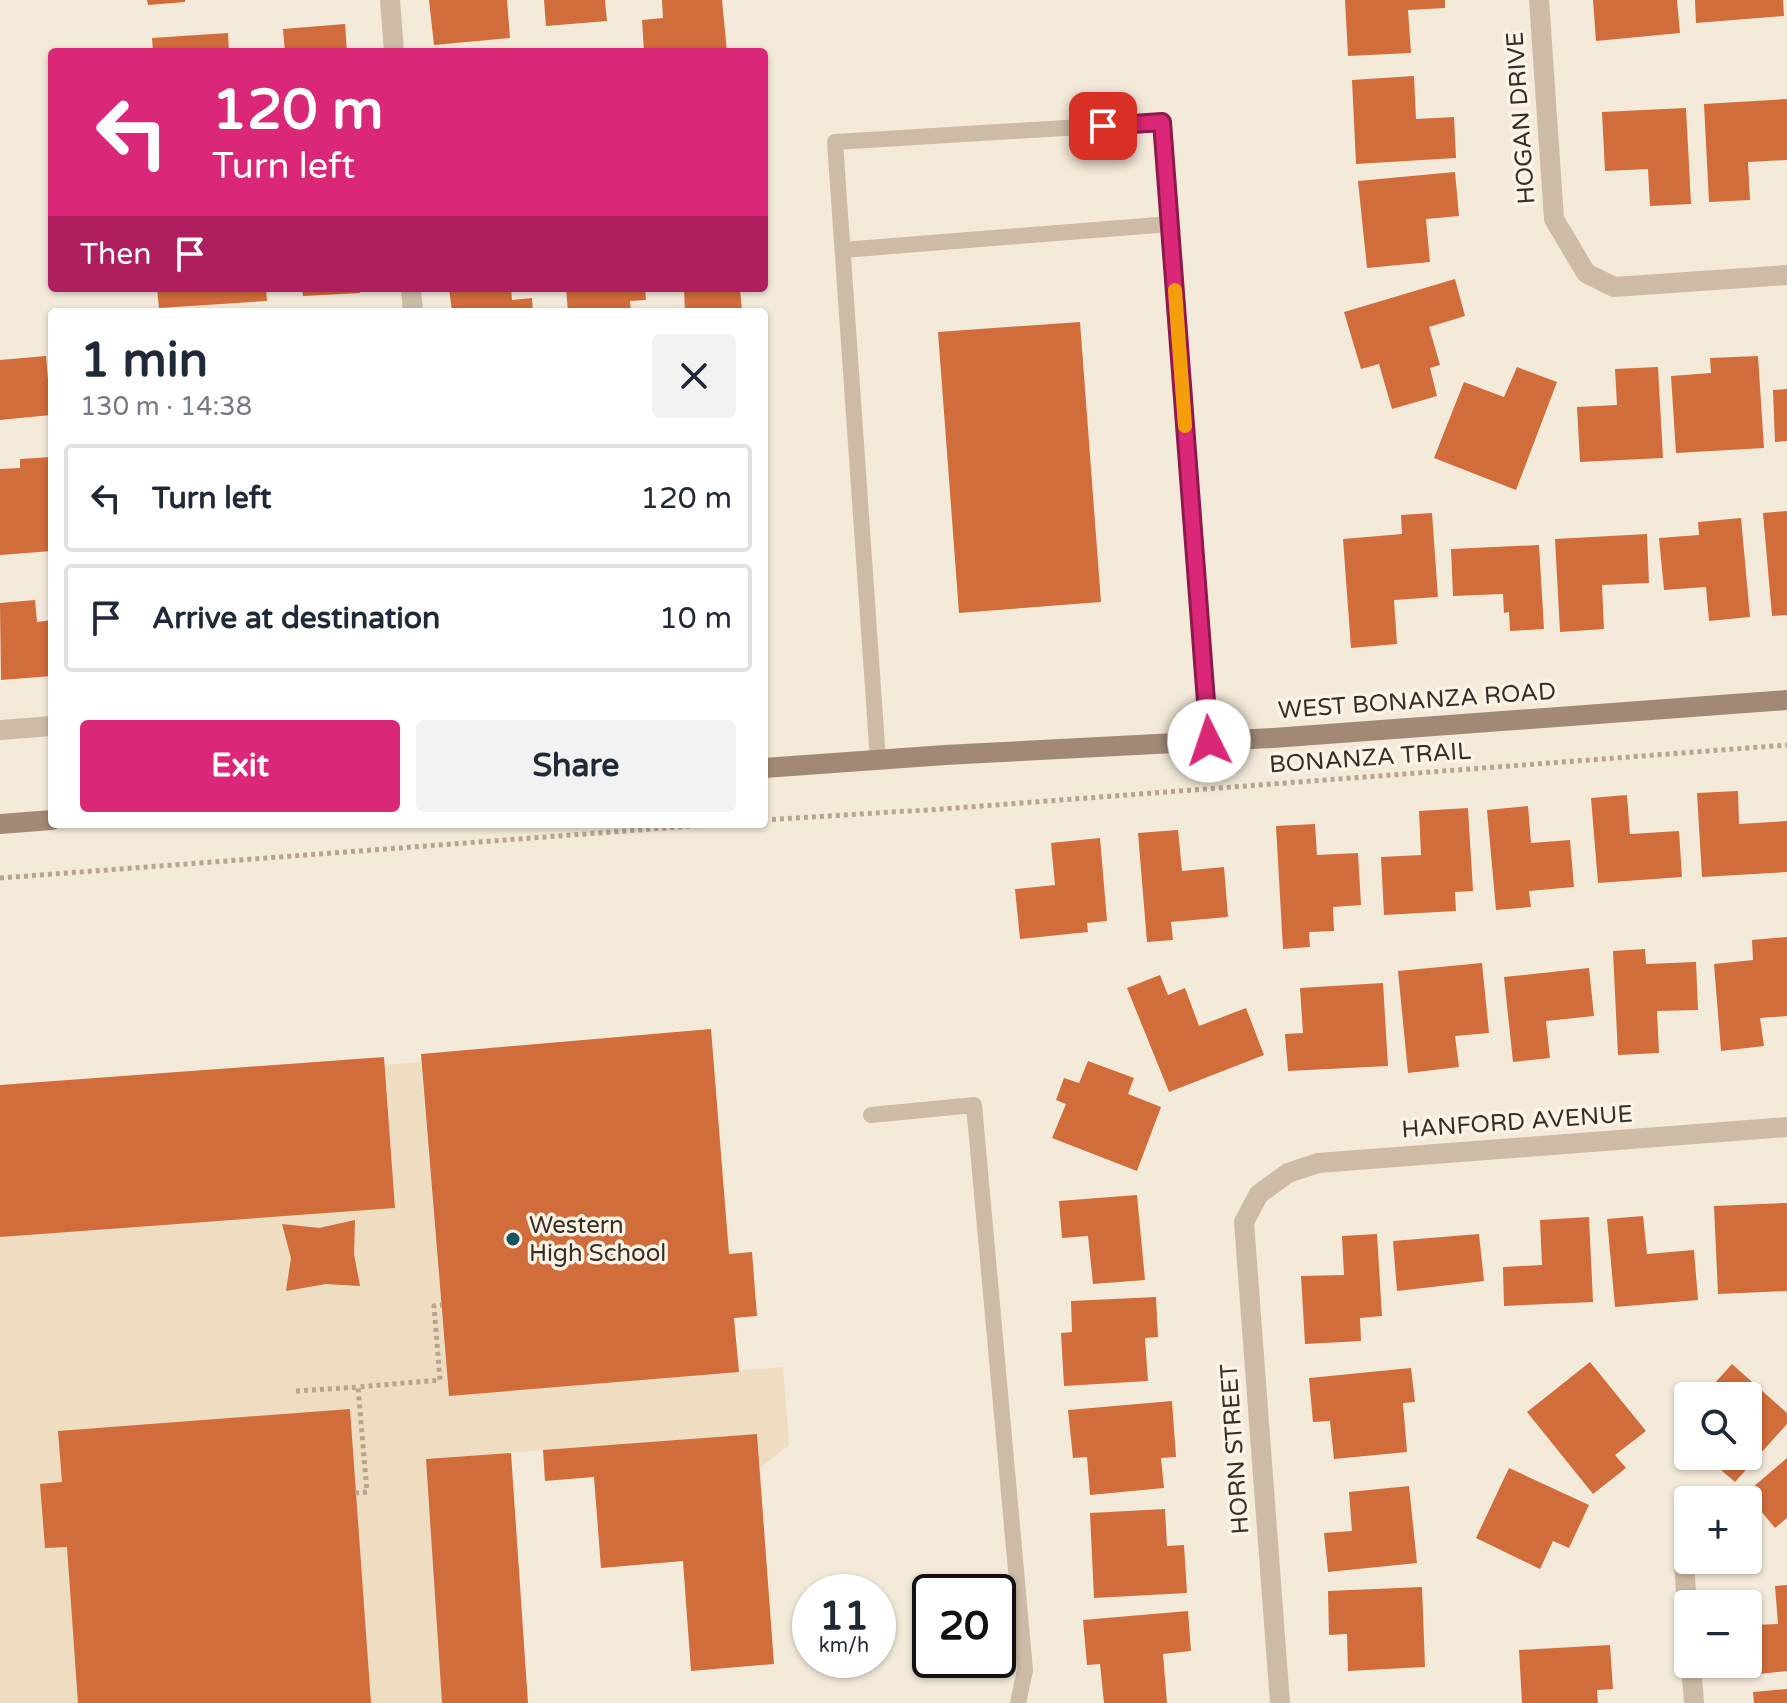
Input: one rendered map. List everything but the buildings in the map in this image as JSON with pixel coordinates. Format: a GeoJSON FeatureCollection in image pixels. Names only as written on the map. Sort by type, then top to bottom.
{"type":"FeatureCollection","features":[{"type":"Feature","properties":{"kind":"street"},"geometry":{"type":"LineString","coordinates":[[390,0],[394,48]]}},
{"type":"Feature","properties":{"kind":"street","name":"HOGAN DRIVE"},"geometry":{"type":"LineString","coordinates":[[1539,0],[1554,219],[1586,273],[1614,287],[1787,275]]}},
{"type":"Feature","properties":{"kind":"street","name":"WEST BONANZA ROAD"},"geometry":{"type":"LineString","coordinates":[[768,768],[1209,741],[1787,700]]}},
{"type":"Feature","properties":{"kind":"street"},"geometry":{"type":"LineString","coordinates":[[0,730],[48,726]]}},
{"type":"Feature","properties":{"kind":"street"},"geometry":{"type":"LineString","coordinates":[[0,824],[48,820]]}},
{"type":"Feature","properties":{"kind":"street","name":"HANFORD AVENUE"},"geometry":{"type":"LineString","coordinates":[[1259,1194],[1288,1173],[1318,1163],[1787,1127]]}},
{"type":"Feature","properties":{"kind":"street","name":"HORN STREET"},"geometry":{"type":"LineString","coordinates":[[1259,1194],[1244,1222],[1280,1703]]}},
{"type":"Feature","properties":{"kind":"street"},"geometry":{"type":"LineString","coordinates":[[1692,1678],[1694,1703]]}},
{"type":"Feature","properties":{"kind":"lane"},"geometry":{"type":"LineString","coordinates":[[878,760],[835,142],[1162,122],[1209,741]]}},
{"type":"Feature","properties":{"kind":"lane"},"geometry":{"type":"LineString","coordinates":[[843,250],[1170,224]]}},
{"type":"Feature","properties":{"kind":"lane"},"geometry":{"type":"LineString","coordinates":[[871,1115],[974,1105],[1025,1670],[1018,1703]]}},
{"type":"Feature","properties":{"kind":"path","name":"BONANZA TRAIL"},"geometry":{"type":"LineString","coordinates":[[768,820],[1787,745]]}},
{"type":"Feature","properties":{"kind":"path"},"geometry":{"type":"LineString","coordinates":[[0,878],[665,828]]}},
{"type":"Feature","properties":{"kind":"path"},"geometry":{"type":"LineString","coordinates":[[296,1391],[440,1380],[434,1306],[442,1305]]}},
{"type":"Feature","properties":{"kind":"path"},"geometry":{"type":"LineString","coordinates":[[355,1493],[367,1492],[358,1387]]}},
{"type":"Feature","properties":{"kind":"shaded area"},"geometry":{"type":"Polygon","coordinates":[[[421,1062],[449,1395],[783,1367],[789,1445],[760,1468],[757,1434],[426,1459],[442,1703],[0,1703],[0,1237],[395,1208],[385,1065],[421,1062]]]}},
{"type":"Feature","properties":{"kind":"slow traffic"},"geometry":{"type":"LineString","coordinates":[[1175,290],[1185,426]]}},
{"type":"Feature","properties":{"kind":"place","name":"Western High School"},"geometry":{"type":"Point","coordinates":[513,1239]}},
{"type":"Feature","properties":{"kind":"route"},"geometry":{"type":"LineString","coordinates":[[1103,126],[1162,122],[1209,741]]}}]}
